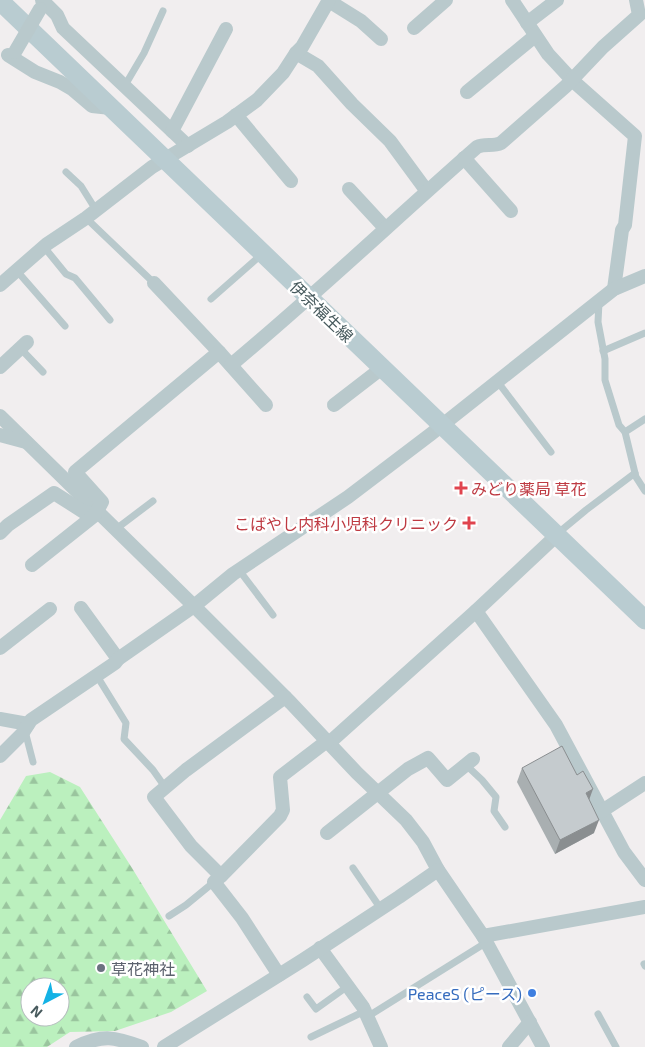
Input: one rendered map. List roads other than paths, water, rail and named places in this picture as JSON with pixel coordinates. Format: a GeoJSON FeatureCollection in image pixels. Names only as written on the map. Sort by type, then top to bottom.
{"type":"FeatureCollection","features":[{"type":"Feature","properties":{"kind":"main road","name":"伊奈福生線"},"geometry":{"type":"LineString","coordinates":[[0,1],[645,620]]}},
{"type":"Feature","properties":{"kind":"street"},"geometry":{"type":"LineString","coordinates":[[0,285],[44,247],[165,159],[257,100],[283,72],[302,47],[329,0],[361,21],[382,39]]}},
{"type":"Feature","properties":{"kind":"street"},"geometry":{"type":"LineString","coordinates":[[414,28],[446,0]]}},
{"type":"Feature","properties":{"kind":"street"},"geometry":{"type":"LineString","coordinates":[[512,0],[548,54],[572,80],[634,136],[625,225],[622,230],[614,289]]}},
{"type":"Feature","properties":{"kind":"street"},"geometry":{"type":"LineString","coordinates":[[527,23],[557,0]]}},
{"type":"Feature","properties":{"kind":"street"},"geometry":{"type":"LineString","coordinates":[[231,365],[309,298],[426,190],[477,147],[501,144],[572,80],[603,47],[639,14],[636,0]]}},
{"type":"Feature","properties":{"kind":"street"},"geometry":{"type":"LineString","coordinates":[[111,108],[92,106],[60,82],[34,72],[8,53],[41,3],[57,14],[63,28],[188,146]]}},
{"type":"Feature","properties":{"kind":"street"},"geometry":{"type":"LineString","coordinates":[[172,131],[226,28]]}},
{"type":"Feature","properties":{"kind":"street"},"geometry":{"type":"LineString","coordinates":[[467,92],[535,36]]}},
{"type":"Feature","properties":{"kind":"street"},"geometry":{"type":"LineString","coordinates":[[296,53],[318,66],[352,104],[390,141],[426,190]]}},
{"type":"Feature","properties":{"kind":"street"},"geometry":{"type":"LineString","coordinates":[[236,115],[291,182]]}},
{"type":"Feature","properties":{"kind":"street"},"geometry":{"type":"LineString","coordinates":[[464,158],[511,211]]}},
{"type":"Feature","properties":{"kind":"street"},"geometry":{"type":"LineString","coordinates":[[631,164],[645,159]]}},
{"type":"Feature","properties":{"kind":"street"},"geometry":{"type":"LineString","coordinates":[[349,189],[385,228]]}},
{"type":"Feature","properties":{"kind":"street"},"geometry":{"type":"LineString","coordinates":[[0,756],[27,727],[31,720],[97,676],[194,606],[239,570],[348,497],[614,289],[645,276]]}},
{"type":"Feature","properties":{"kind":"street"},"geometry":{"type":"LineString","coordinates":[[154,283],[266,405]]}},
{"type":"Feature","properties":{"kind":"street"},"geometry":{"type":"LineString","coordinates":[[0,367],[23,345]]}},
{"type":"Feature","properties":{"kind":"street"},"geometry":{"type":"LineString","coordinates":[[32,566],[95,515],[102,502],[75,472],[219,352]]}},
{"type":"Feature","properties":{"kind":"street"},"geometry":{"type":"LineString","coordinates":[[334,405],[382,368]]}},
{"type":"Feature","properties":{"kind":"street"},"geometry":{"type":"LineString","coordinates":[[0,416],[194,606],[285,697],[357,773],[379,792],[406,820],[423,842],[438,870],[485,939],[543,1047]]}},
{"type":"Feature","properties":{"kind":"street"},"geometry":{"type":"LineString","coordinates":[[0,434],[28,443]]}},
{"type":"Feature","properties":{"kind":"street"},"geometry":{"type":"LineString","coordinates":[[0,533],[54,493],[86,514],[97,511]]}},
{"type":"Feature","properties":{"kind":"street"},"geometry":{"type":"LineString","coordinates":[[217,879],[280,816],[283,810],[280,777],[328,742],[476,611],[557,535]]}},
{"type":"Feature","properties":{"kind":"street"},"geometry":{"type":"LineString","coordinates":[[81,608],[118,659]]}},
{"type":"Feature","properties":{"kind":"street"},"geometry":{"type":"LineString","coordinates":[[0,648],[50,609]]}},
{"type":"Feature","properties":{"kind":"street"},"geometry":{"type":"LineString","coordinates":[[476,611],[556,725],[624,852],[645,880]]}},
{"type":"Feature","properties":{"kind":"street"},"geometry":{"type":"LineString","coordinates":[[279,975],[217,879],[154,797],[285,697]]}},
{"type":"Feature","properties":{"kind":"street"},"geometry":{"type":"LineString","coordinates":[[0,719],[27,727]]}},
{"type":"Feature","properties":{"kind":"street"},"geometry":{"type":"LineString","coordinates":[[326,833],[408,769],[428,758],[447,780],[469,762]]}},
{"type":"Feature","properties":{"kind":"street"},"geometry":{"type":"LineString","coordinates":[[602,811],[645,783]]}},
{"type":"Feature","properties":{"kind":"street"},"geometry":{"type":"LineString","coordinates":[[164,1047],[279,975],[438,870]]}},
{"type":"Feature","properties":{"kind":"street"},"geometry":{"type":"LineString","coordinates":[[485,939],[645,907]]}},
{"type":"Feature","properties":{"kind":"street"},"geometry":{"type":"LineString","coordinates":[[320,948],[366,1014],[381,1047]]}},
{"type":"Feature","properties":{"kind":"street"},"geometry":{"type":"LineString","coordinates":[[509,1047],[530,1022]]}},
{"type":"Feature","properties":{"kind":"street"},"geometry":{"type":"LineString","coordinates":[[76,1047],[101,1038],[114,1038],[142,1047]]}},
{"type":"Feature","properties":{"kind":"lane"},"geometry":{"type":"LineString","coordinates":[[124,87],[144,53],[163,11]]}},
{"type":"Feature","properties":{"kind":"lane"},"geometry":{"type":"LineString","coordinates":[[66,172],[81,186],[91,214],[154,283]]}},
{"type":"Feature","properties":{"kind":"lane"},"geometry":{"type":"LineString","coordinates":[[44,247],[66,274],[75,278],[110,320]]}},
{"type":"Feature","properties":{"kind":"lane"},"geometry":{"type":"LineString","coordinates":[[211,299],[263,254]]}},
{"type":"Feature","properties":{"kind":"lane"},"geometry":{"type":"LineString","coordinates":[[17,271],[65,326]]}},
{"type":"Feature","properties":{"kind":"lane"},"geometry":{"type":"LineString","coordinates":[[600,300],[598,322],[605,380],[619,425],[625,432],[636,477],[645,491]]}},
{"type":"Feature","properties":{"kind":"lane"},"geometry":{"type":"LineString","coordinates":[[603,351],[645,333]]}},
{"type":"Feature","properties":{"kind":"lane"},"geometry":{"type":"LineString","coordinates":[[23,345],[43,372]]}},
{"type":"Feature","properties":{"kind":"lane"},"geometry":{"type":"LineString","coordinates":[[497,381],[551,452]]}},
{"type":"Feature","properties":{"kind":"lane"},"geometry":{"type":"LineString","coordinates":[[625,432],[645,419]]}},
{"type":"Feature","properties":{"kind":"lane"},"geometry":{"type":"LineString","coordinates":[[557,535],[586,510],[635,473]]}},
{"type":"Feature","properties":{"kind":"lane"},"geometry":{"type":"LineString","coordinates":[[116,529],[153,501]]}},
{"type":"Feature","properties":{"kind":"lane"},"geometry":{"type":"LineString","coordinates":[[239,570],[273,615]]}},
{"type":"Feature","properties":{"kind":"lane"},"geometry":{"type":"LineString","coordinates":[[97,676],[126,724],[124,739],[153,770],[165,787]]}},
{"type":"Feature","properties":{"kind":"lane"},"geometry":{"type":"LineString","coordinates":[[27,727],[33,762]]}},
{"type":"Feature","properties":{"kind":"lane"},"geometry":{"type":"LineString","coordinates":[[469,762],[496,797],[494,811],[505,827]]}},
{"type":"Feature","properties":{"kind":"lane"},"geometry":{"type":"LineString","coordinates":[[353,868],[380,909]]}},
{"type":"Feature","properties":{"kind":"lane"},"geometry":{"type":"LineString","coordinates":[[169,916],[186,905],[217,879]]}},
{"type":"Feature","properties":{"kind":"lane"},"geometry":{"type":"LineString","coordinates":[[311,1037],[366,1014],[485,939]]}},
{"type":"Feature","properties":{"kind":"lane"},"geometry":{"type":"LineString","coordinates":[[307,997],[316,1009],[348,986]]}},
{"type":"Feature","properties":{"kind":"lane"},"geometry":{"type":"LineString","coordinates":[[598,1014],[616,1047]]}},
{"type":"Feature","properties":{"kind":"place","name":"みどり薬局 草花"},"geometry":{"type":"Point","coordinates":[461,488]}},
{"type":"Feature","properties":{"kind":"place","name":"こばやし内科小児科クリニック"},"geometry":{"type":"Point","coordinates":[469,523]}},
{"type":"Feature","properties":{"kind":"place","name":"草花神社"},"geometry":{"type":"Point","coordinates":[101,968]}},
{"type":"Feature","properties":{"kind":"place","name":"PeaceS (ピース)"},"geometry":{"type":"Point","coordinates":[532,993]}}]}
